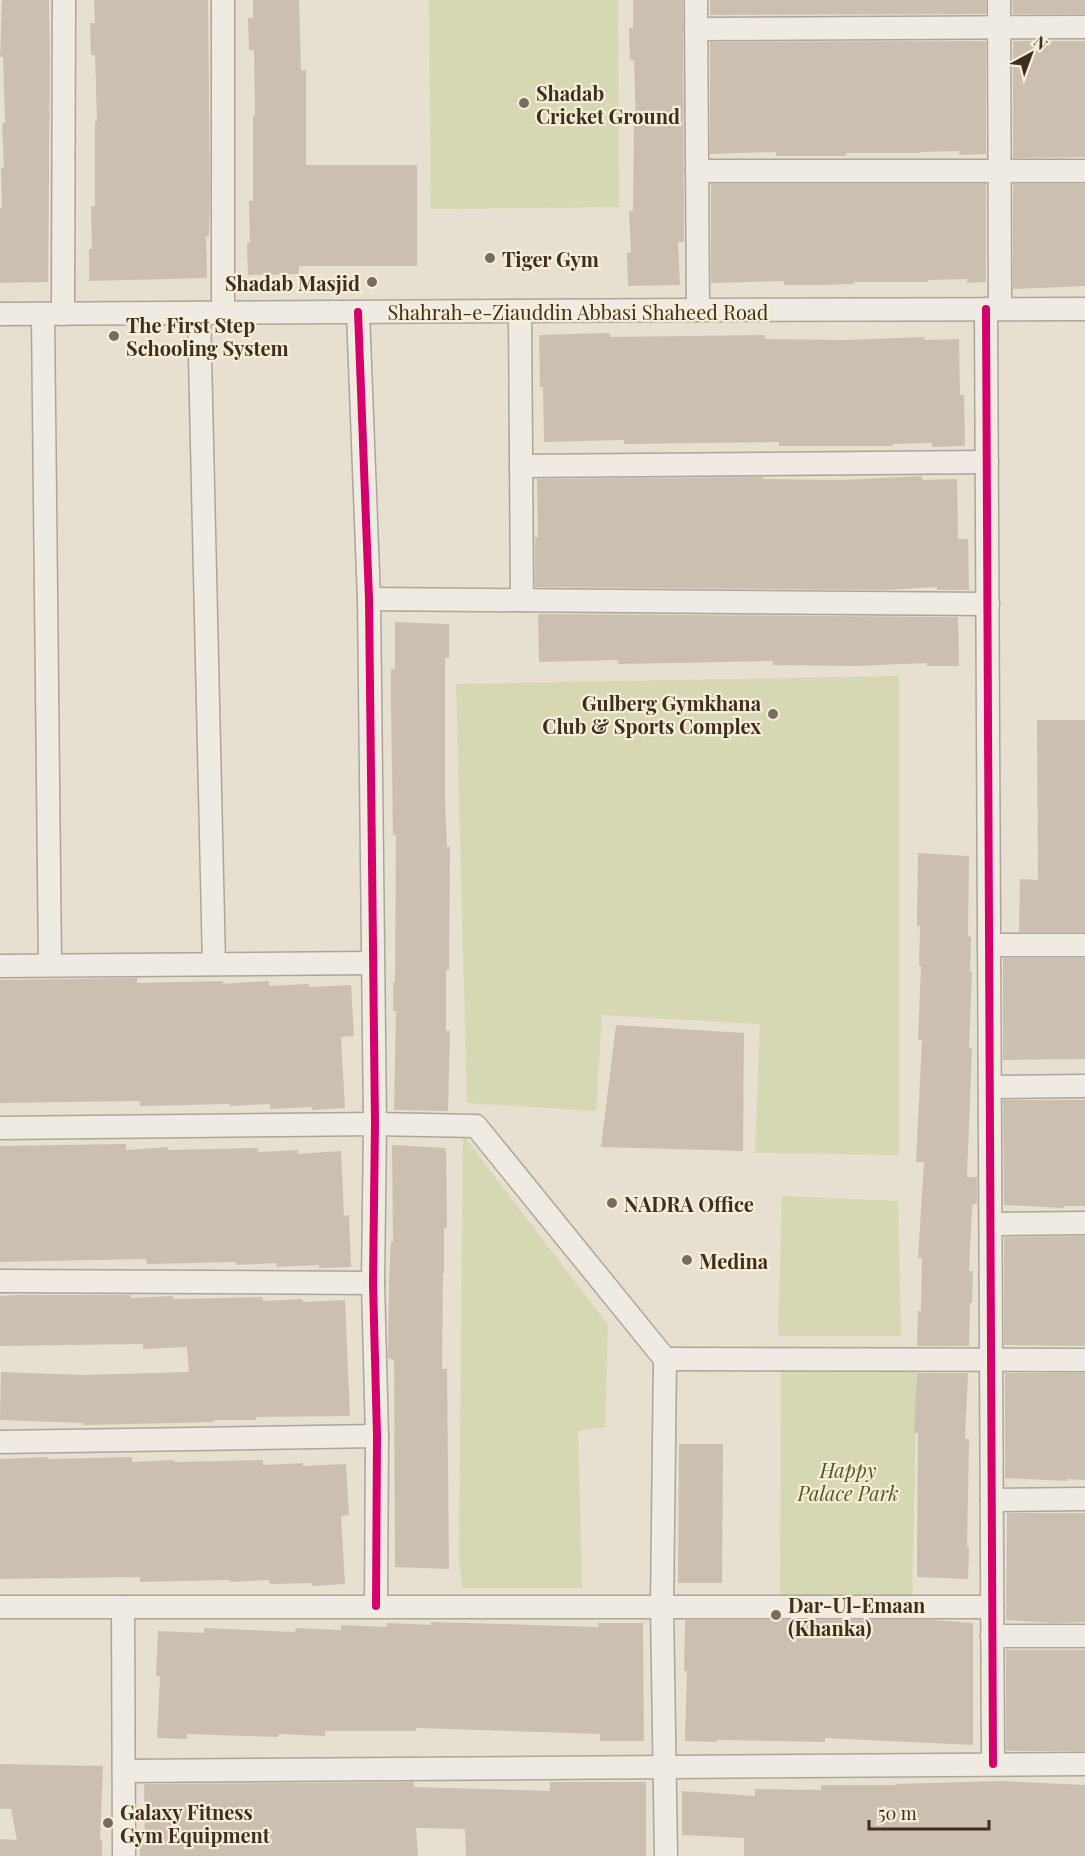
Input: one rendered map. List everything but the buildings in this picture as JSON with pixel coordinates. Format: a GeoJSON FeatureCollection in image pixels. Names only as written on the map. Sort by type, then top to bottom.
{"type":"FeatureCollection","features":[{"type":"Feature","properties":{"kind":"street"},"geometry":{"type":"LineString","coordinates":[[50,965],[53,314],[64,0]]}},
{"type":"Feature","properties":{"kind":"street"},"geometry":{"type":"LineString","coordinates":[[223,0],[223,313]]}},
{"type":"Feature","properties":{"kind":"street"},"geometry":{"type":"LineString","coordinates":[[696,0],[699,309]]}},
{"type":"Feature","properties":{"kind":"street"},"geometry":{"type":"LineString","coordinates":[[993,1764],[987,462],[999,171],[999,0]]}},
{"type":"Feature","properties":{"kind":"street"},"geometry":{"type":"LineString","coordinates":[[696,29],[1085,27]]}},
{"type":"Feature","properties":{"kind":"street"},"geometry":{"type":"LineString","coordinates":[[697,171],[1085,171]]}},
{"type":"Feature","properties":{"kind":"street","name":"Shahrah-e-Ziauddin Abbasi Shaheed Road"},"geometry":{"type":"LineString","coordinates":[[0,314],[1085,309]]}},
{"type":"Feature","properties":{"kind":"street"},"geometry":{"type":"LineString","coordinates":[[520,311],[522,600]]}},
{"type":"Feature","properties":{"kind":"street"},"geometry":{"type":"LineString","coordinates":[[358,312],[369,599],[375,1125],[373,1283],[377,1436],[376,1606]]}},
{"type":"Feature","properties":{"kind":"street"},"geometry":{"type":"LineString","coordinates":[[199,313],[214,964]]}},
{"type":"Feature","properties":{"kind":"street"},"geometry":{"type":"LineString","coordinates":[[521,466],[987,462]]}},
{"type":"Feature","properties":{"kind":"street"},"geometry":{"type":"LineString","coordinates":[[369,599],[988,604]]}},
{"type":"Feature","properties":{"kind":"street"},"geometry":{"type":"LineString","coordinates":[[989,945],[1085,945]]}},
{"type":"Feature","properties":{"kind":"street"},"geometry":{"type":"LineString","coordinates":[[0,966],[373,963]]}},
{"type":"Feature","properties":{"kind":"street"},"geometry":{"type":"LineString","coordinates":[[990,1087],[1085,1086]]}},
{"type":"Feature","properties":{"kind":"street"},"geometry":{"type":"LineString","coordinates":[[0,1128],[476,1126],[665,1359],[662,1606],[666,1856]]}},
{"type":"Feature","properties":{"kind":"street"},"geometry":{"type":"LineString","coordinates":[[991,1224],[1085,1223]]}},
{"type":"Feature","properties":{"kind":"street"},"geometry":{"type":"LineString","coordinates":[[0,1281],[373,1283]]}},
{"type":"Feature","properties":{"kind":"street"},"geometry":{"type":"LineString","coordinates":[[665,1359],[1085,1360]]}},
{"type":"Feature","properties":{"kind":"street"},"geometry":{"type":"LineString","coordinates":[[0,1442],[377,1436]]}},
{"type":"Feature","properties":{"kind":"street"},"geometry":{"type":"LineString","coordinates":[[992,1500],[1085,1499]]}},
{"type":"Feature","properties":{"kind":"street"},"geometry":{"type":"LineString","coordinates":[[0,1607],[992,1607]]}},
{"type":"Feature","properties":{"kind":"street"},"geometry":{"type":"LineString","coordinates":[[123,1607],[124,1856]]}},
{"type":"Feature","properties":{"kind":"street"},"geometry":{"type":"LineString","coordinates":[[992,1636],[1085,1636]]}},
{"type":"Feature","properties":{"kind":"street"},"geometry":{"type":"LineString","coordinates":[[125,1771],[1085,1764]]}},
{"type":"Feature","properties":{"kind":"green space","name":"Shadab Cricket Ground"},"geometry":{"type":"Polygon","coordinates":[[[429,0],[618,0],[619,207],[431,209],[429,0]]]}},
{"type":"Feature","properties":{"kind":"green space"},"geometry":{"type":"Polygon","coordinates":[[[899,676],[899,1155],[755,1153],[760,1024],[602,1015],[596,1111],[467,1103],[456,684],[899,676]]]}},
{"type":"Feature","properties":{"kind":"green space"},"geometry":{"type":"Polygon","coordinates":[[[463,1135],[608,1325],[605,1427],[578,1431],[582,1588],[462,1588],[459,1557],[463,1135]]]}},
{"type":"Feature","properties":{"kind":"green space"},"geometry":{"type":"Polygon","coordinates":[[[782,1196],[898,1201],[901,1336],[778,1336],[782,1196]]]}},
{"type":"Feature","properties":{"kind":"green space","name":"Happy Palace Park"},"geometry":{"type":"Polygon","coordinates":[[[781,1359],[917,1364],[912,1607],[780,1607],[781,1359]]]}},
{"type":"Feature","properties":{"kind":"cycle path"},"geometry":{"type":"LineString","coordinates":[[986,309],[993,1764]]}},
{"type":"Feature","properties":{"kind":"cycle path"},"geometry":{"type":"LineString","coordinates":[[358,312],[369,599],[375,1124],[373,1283],[377,1436],[376,1606]]}},
{"type":"Feature","properties":{"kind":"place","name":"Shadab Cricket Ground"},"geometry":{"type":"Point","coordinates":[524,103]}},
{"type":"Feature","properties":{"kind":"place","name":"Tiger Gym"},"geometry":{"type":"Point","coordinates":[490,258]}},
{"type":"Feature","properties":{"kind":"place","name":"Shadab Masjid"},"geometry":{"type":"Point","coordinates":[372,282]}},
{"type":"Feature","properties":{"kind":"place","name":"The First Step Schooling System"},"geometry":{"type":"Point","coordinates":[114,336]}},
{"type":"Feature","properties":{"kind":"place","name":"Gulberg Gymkhana Club & Sports Complex"},"geometry":{"type":"Point","coordinates":[773,714]}},
{"type":"Feature","properties":{"kind":"place","name":"NADRA Office"},"geometry":{"type":"Point","coordinates":[612,1203]}},
{"type":"Feature","properties":{"kind":"place","name":"Medina"},"geometry":{"type":"Point","coordinates":[687,1260]}},
{"type":"Feature","properties":{"kind":"place","name":"Dar-Ul-Emaan (Khanka)"},"geometry":{"type":"Point","coordinates":[776,1615]}},
{"type":"Feature","properties":{"kind":"place","name":"Galaxy Fitness Gym Equipment"},"geometry":{"type":"Point","coordinates":[108,1823]}}]}
